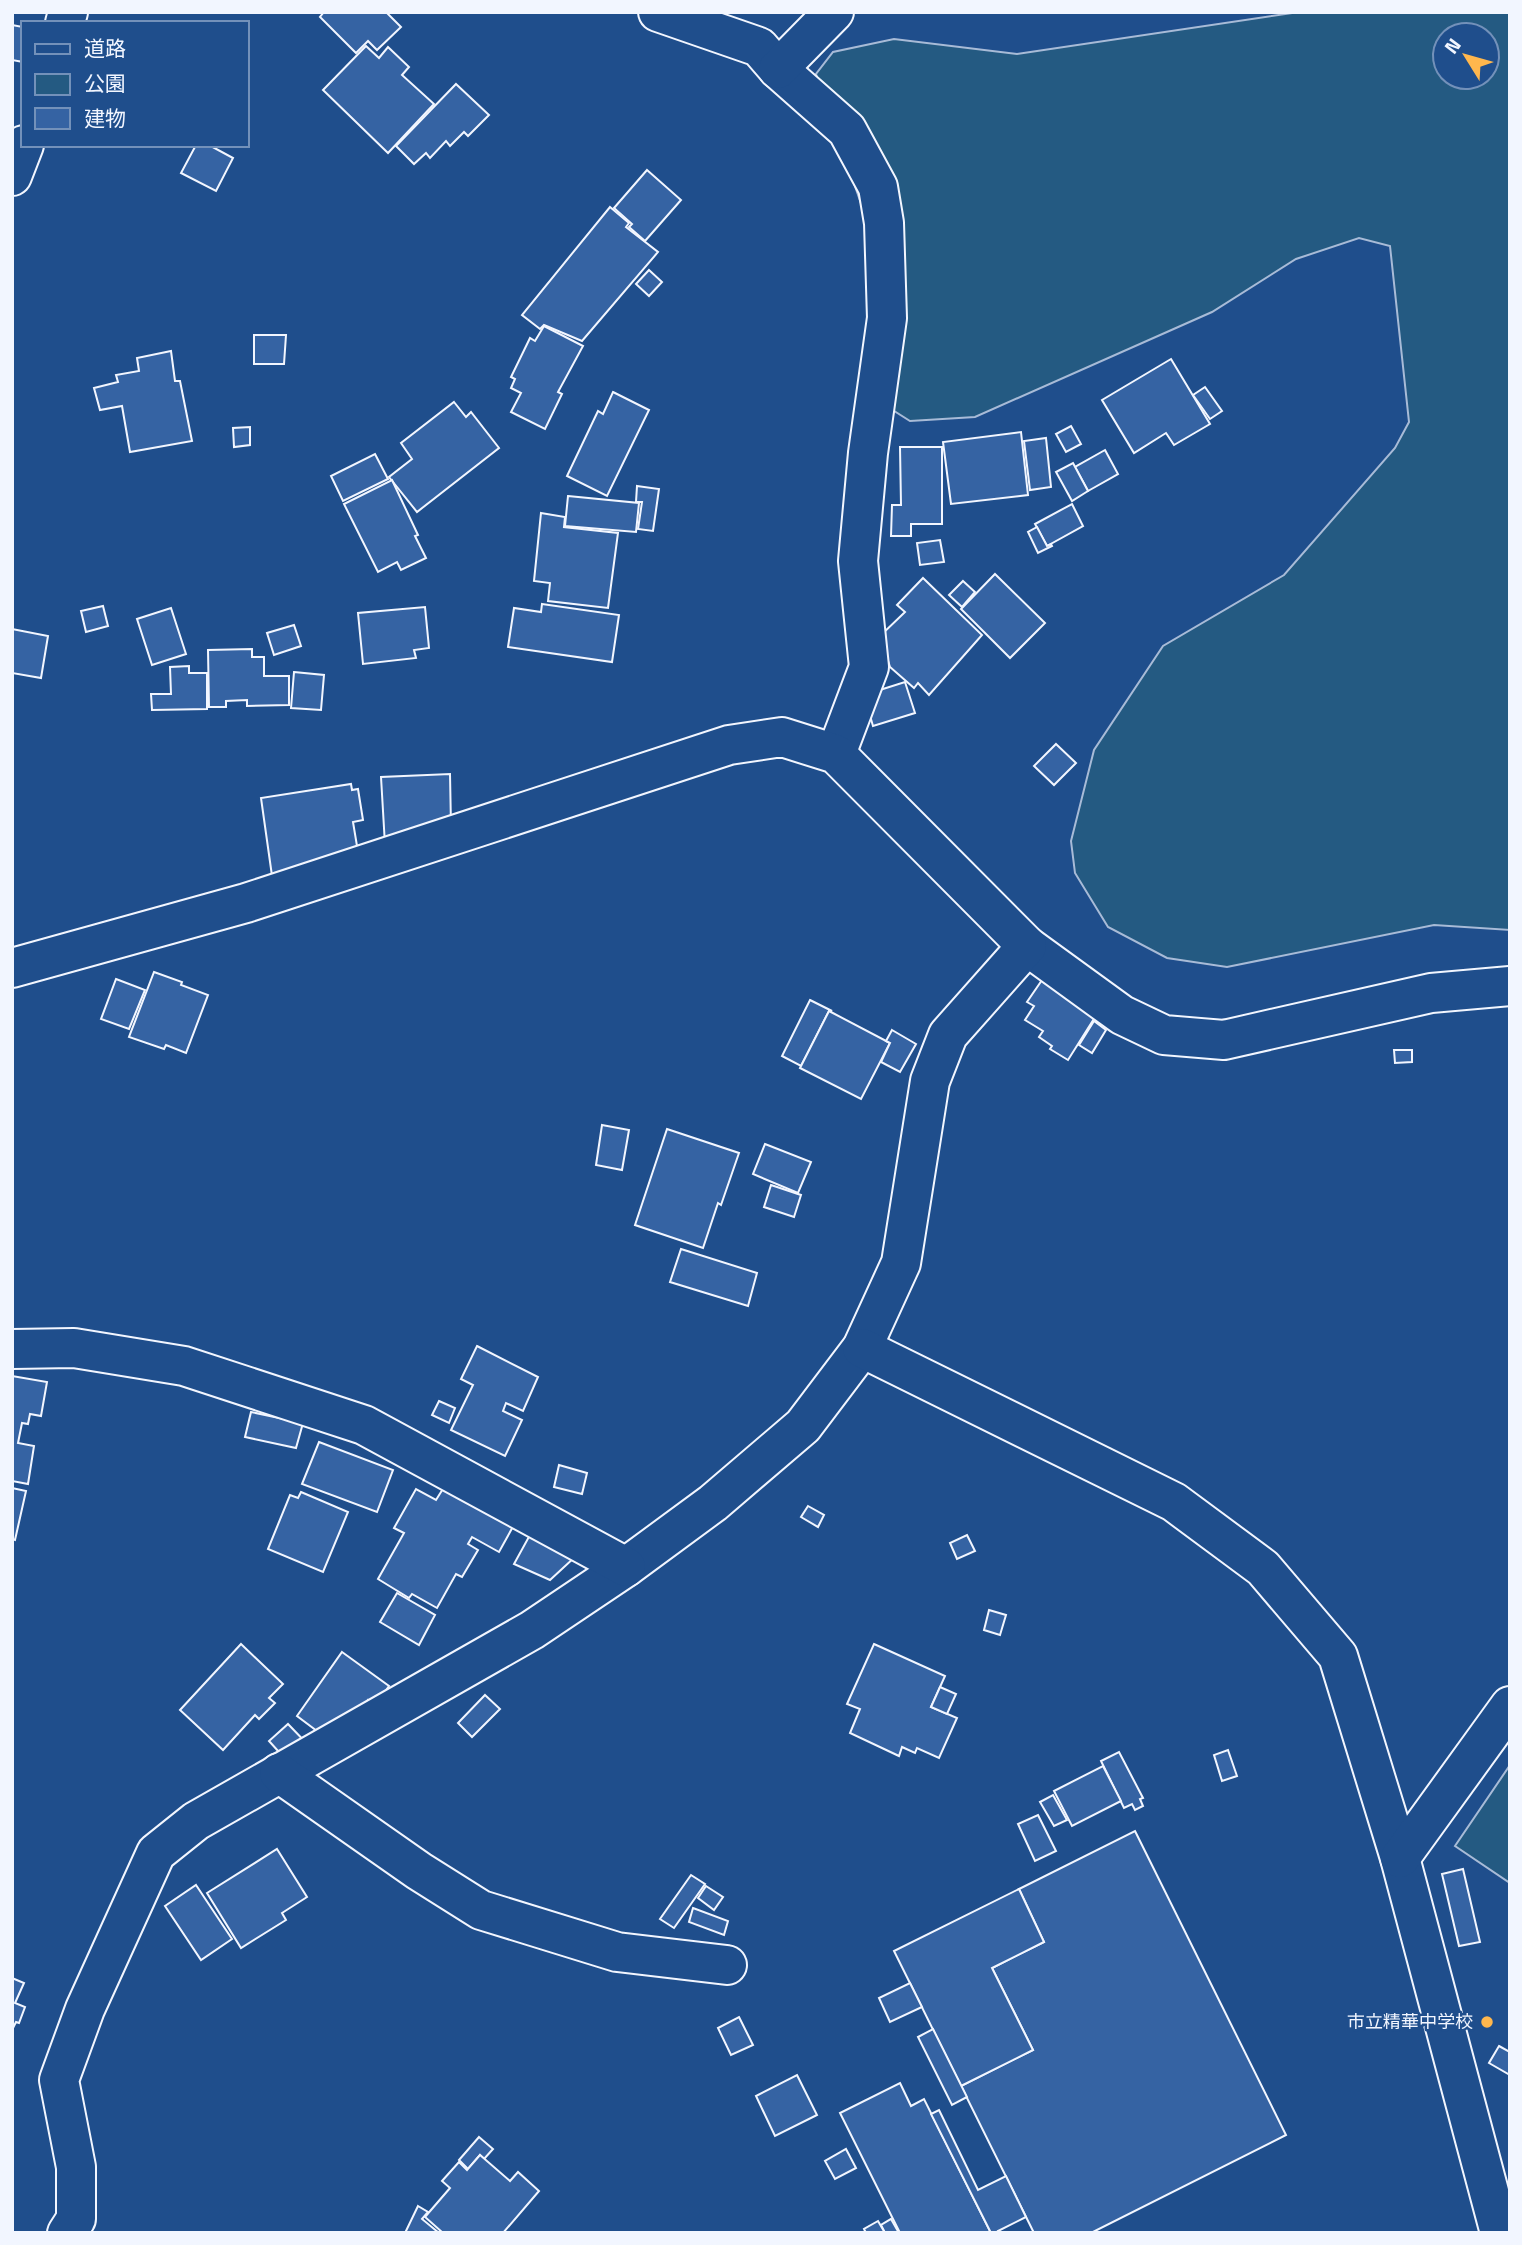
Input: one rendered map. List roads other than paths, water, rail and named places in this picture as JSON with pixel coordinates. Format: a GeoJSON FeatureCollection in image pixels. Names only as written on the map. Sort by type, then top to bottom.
{"type":"FeatureCollection","features":[{"type":"Feature","properties":{"kind":"street"},"geometry":{"type":"LineString","coordinates":[[658,12],[759,47],[778,69],[847,131],[878,187],[884,223],[887,318],[868,453],[858,561],[869,667],[836,754]]}},
{"type":"Feature","properties":{"kind":"street"},"geometry":{"type":"LineString","coordinates":[[778,69],[834,12]]}},
{"type":"Feature","properties":{"kind":"street"},"geometry":{"type":"LineString","coordinates":[[12,176],[23,147]]}},
{"type":"Feature","properties":{"kind":"street"},"geometry":{"type":"LineString","coordinates":[[12,968],[246,903],[729,745],[782,737],[836,754],[1027,946],[1122,1015],[1164,1035],[1224,1040],[1431,993],[1510,986]]}},
{"type":"Feature","properties":{"kind":"street"},"geometry":{"type":"LineString","coordinates":[[67,2233],[76,2219],[76,2167],[59,2080],[85,2009],[156,1853],[196,1821],[532,1630],[626,1567],[713,1503],[803,1426],[862,1348],[901,1264],[930,1081],[948,1035],[1027,946]]}},
{"type":"Feature","properties":{"kind":"street"},"geometry":{"type":"LineString","coordinates":[[12,1349],[74,1348],[184,1366],[364,1425],[626,1567]]}},
{"type":"Feature","properties":{"kind":"street"},"geometry":{"type":"LineString","coordinates":[[862,1348],[1174,1502],[1264,1568],[1338,1656],[1400,1858],[1500,2233]]}},
{"type":"Feature","properties":{"kind":"street"},"geometry":{"type":"LineString","coordinates":[[1400,1858],[1510,1706]]}},
{"type":"Feature","properties":{"kind":"street"},"geometry":{"type":"LineString","coordinates":[[279,1773],[419,1871],[481,1910],[617,1952],[727,1965]]}},
{"type":"Feature","properties":{"kind":"place","name":"市立精華中学校"},"geometry":{"type":"Point","coordinates":[1487,2022]}}]}
